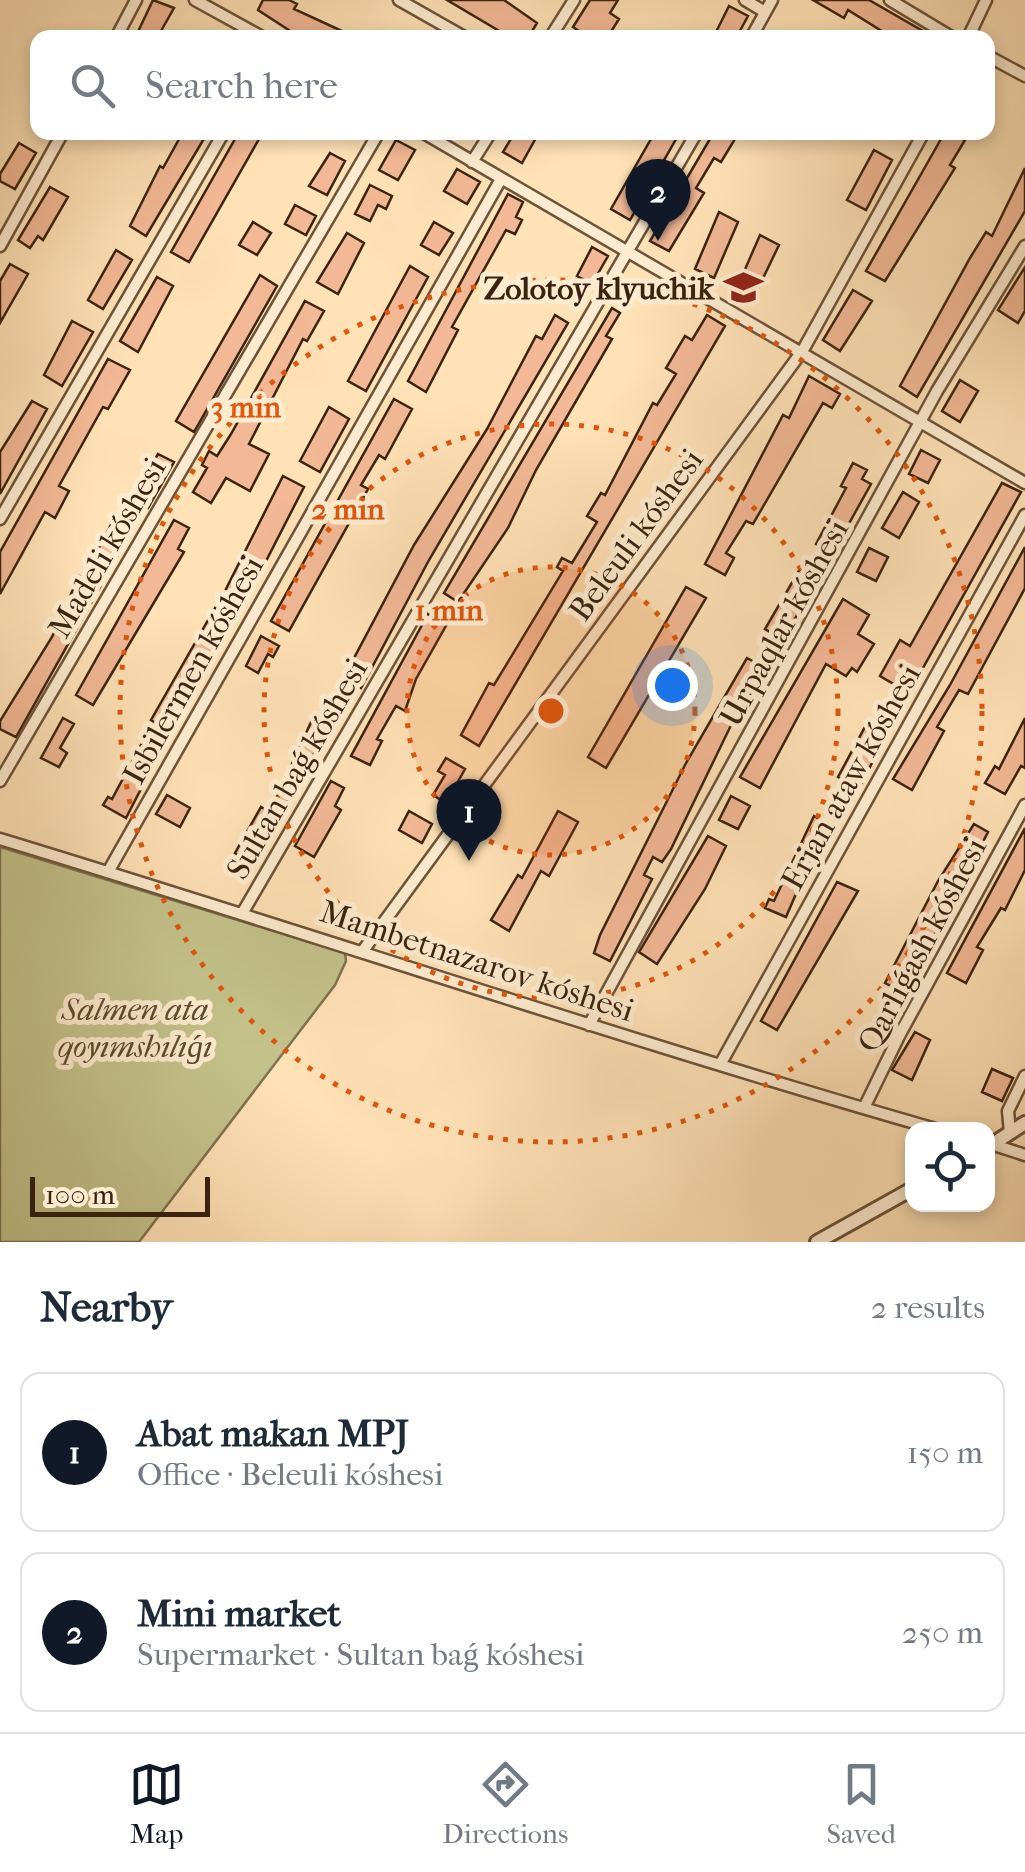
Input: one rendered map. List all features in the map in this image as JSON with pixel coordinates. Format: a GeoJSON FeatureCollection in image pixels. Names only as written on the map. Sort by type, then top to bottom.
{"type":"FeatureCollection","features":[{"type":"Feature","properties":{"kind":"street"},"geometry":{"type":"LineString","coordinates":[[120,30],[136,0]]}},
{"type":"Feature","properties":{"kind":"street"},"geometry":{"type":"LineString","coordinates":[[195,0],[249,30]]}},
{"type":"Feature","properties":{"kind":"street"},"geometry":{"type":"LineString","coordinates":[[399,0],[452,30]]}},
{"type":"Feature","properties":{"kind":"street"},"geometry":{"type":"LineString","coordinates":[[555,30],[574,0]]}},
{"type":"Feature","properties":{"kind":"street"},"geometry":{"type":"LineString","coordinates":[[745,0],[765,12]]}},
{"type":"Feature","properties":{"kind":"street"},"geometry":{"type":"LineString","coordinates":[[755,30],[772,0]]}},
{"type":"Feature","properties":{"kind":"street"},"geometry":{"type":"LineString","coordinates":[[890,0],[940,30]]}},
{"type":"Feature","properties":{"kind":"street"},"geometry":{"type":"LineString","coordinates":[[972,30],[986,0]]}},
{"type":"Feature","properties":{"kind":"street"},"geometry":{"type":"LineString","coordinates":[[995,60],[1025,76]]}},
{"type":"Feature","properties":{"kind":"street"},"geometry":{"type":"LineString","coordinates":[[0,246],[59,140]]}},
{"type":"Feature","properties":{"kind":"street"},"geometry":{"type":"LineString","coordinates":[[0,519],[219,140]]}},
{"type":"Feature","properties":{"kind":"street","name":"Madeli kóshesi"},"geometry":{"type":"LineString","coordinates":[[0,781],[374,140]]}},
{"type":"Feature","properties":{"kind":"street"},"geometry":{"type":"LineString","coordinates":[[435,140],[803,350],[1025,483]]}},
{"type":"Feature","properties":{"kind":"street"},"geometry":{"type":"LineString","coordinates":[[472,162],[486,140]]}},
{"type":"Feature","properties":{"kind":"street","name":"Sultan baǵ kóshesi"},"geometry":{"type":"LineString","coordinates":[[243,912],[692,140]]}},
{"type":"Feature","properties":{"kind":"street","name":"Beleuli kóshesi"},"geometry":{"type":"LineString","coordinates":[[362,952],[803,350],[920,140]]}},
{"type":"Feature","properties":{"kind":"street","name":"Isbilermen kóshesi"},"geometry":{"type":"LineString","coordinates":[[108,872],[501,180]]}},
{"type":"Feature","properties":{"kind":"street","name":"Urpaqlar kóshesi"},"geometry":{"type":"LineString","coordinates":[[589,1025],[938,391],[1025,246]]}},
{"type":"Feature","properties":{"kind":"street","name":"Erjan ataw kóshesi"},"geometry":{"type":"LineString","coordinates":[[721,1063],[1025,515]]}},
{"type":"Feature","properties":{"kind":"street","name":"Qarlıǵash kóshesi"},"geometry":{"type":"LineString","coordinates":[[864,1108],[1025,805]]}},
{"type":"Feature","properties":{"kind":"street","name":"Mambetnazarov kóshesi"},"geometry":{"type":"LineString","coordinates":[[0,839],[911,1122]]}},
{"type":"Feature","properties":{"kind":"street"},"geometry":{"type":"LineString","coordinates":[[1010,1133],[1008,1111],[1025,1076]]}},
{"type":"Feature","properties":{"kind":"street"},"geometry":{"type":"LineString","coordinates":[[995,1142],[1025,1122]]}},
{"type":"Feature","properties":{"kind":"street"},"geometry":{"type":"LineString","coordinates":[[995,1147],[1025,1155]]}},
{"type":"Feature","properties":{"kind":"street"},"geometry":{"type":"LineString","coordinates":[[817,1242],[905,1192]]}},
{"type":"Feature","properties":{"kind":"green space","name":"Salmen ata qoyımshılıǵı"},"geometry":{"type":"Polygon","coordinates":[[[0,847],[345,953],[346,961],[335,985],[139,1242],[0,1242],[0,847]]]}},
{"type":"Feature","properties":{"kind":"building"},"geometry":{"type":"Polygon","coordinates":[[[153,0],[174,8],[162,30],[139,30],[153,0]]]}},
{"type":"Feature","properties":{"kind":"building"},"geometry":{"type":"Polygon","coordinates":[[[263,0],[289,0],[297,4],[294,9],[340,30],[289,30],[258,10],[263,0]]]}},
{"type":"Feature","properties":{"kind":"building"},"geometry":{"type":"Polygon","coordinates":[[[447,0],[504,0],[537,23],[533,30],[498,30],[447,0]]]}},
{"type":"Feature","properties":{"kind":"building"},"geometry":{"type":"Polygon","coordinates":[[[590,0],[618,0],[610,13],[619,19],[612,30],[573,27],[590,0]]]}},
{"type":"Feature","properties":{"kind":"building"},"geometry":{"type":"Polygon","coordinates":[[[813,0],[869,0],[921,30],[880,30],[848,10],[844,18],[813,0]]]}},
{"type":"Feature","properties":{"kind":"building"},"geometry":{"type":"Polygon","coordinates":[[[729,6],[748,16],[740,30],[717,30],[729,6]]]}},
{"type":"Feature","properties":{"kind":"building"},"geometry":{"type":"Polygon","coordinates":[[[179,140],[203,140],[146,236],[130,226],[160,166],[163,168],[179,140]]]}},
{"type":"Feature","properties":{"kind":"building"},"geometry":{"type":"Polygon","coordinates":[[[234,140],[258,140],[189,262],[171,252],[234,140]]]}},
{"type":"Feature","properties":{"kind":"building"},"geometry":{"type":"Polygon","coordinates":[[[396,140],[415,150],[398,180],[379,170],[396,140]]]}},
{"type":"Feature","properties":{"kind":"building"},"geometry":{"type":"Polygon","coordinates":[[[510,140],[535,140],[522,163],[503,152],[510,140]]]}},
{"type":"Feature","properties":{"kind":"building"},"geometry":{"type":"Polygon","coordinates":[[[650,140],[675,140],[630,220],[611,209],[650,140]]]}},
{"type":"Feature","properties":{"kind":"building"},"geometry":{"type":"Polygon","coordinates":[[[709,140],[734,140],[721,162],[714,158],[696,188],[704,193],[669,251],[650,241],[709,140]]]}},
{"type":"Feature","properties":{"kind":"building"},"geometry":{"type":"Polygon","coordinates":[[[940,140],[965,140],[950,165],[955,168],[885,281],[866,271],[940,140]]]}},
{"type":"Feature","properties":{"kind":"building"},"geometry":{"type":"Polygon","coordinates":[[[19,143],[36,153],[15,189],[0,181],[0,174],[19,143]]]}},
{"type":"Feature","properties":{"kind":"building"},"geometry":{"type":"Polygon","coordinates":[[[874,150],[892,160],[866,210],[847,200],[874,150]]]}},
{"type":"Feature","properties":{"kind":"building"},"geometry":{"type":"Polygon","coordinates":[[[330,153],[345,161],[327,195],[309,186],[330,153]]]}},
{"type":"Feature","properties":{"kind":"building"},"geometry":{"type":"Polygon","coordinates":[[[1025,168],[1025,211],[917,397],[900,386],[970,258],[986,232],[992,236],[1025,168]]]}},
{"type":"Feature","properties":{"kind":"building"},"geometry":{"type":"Polygon","coordinates":[[[457,169],[480,182],[467,204],[444,191],[457,169]]]}},
{"type":"Feature","properties":{"kind":"building"},"geometry":{"type":"Polygon","coordinates":[[[370,185],[392,196],[386,209],[378,205],[370,221],[355,214],[370,185]]]}},
{"type":"Feature","properties":{"kind":"building"},"geometry":{"type":"Polygon","coordinates":[[[50,187],[68,197],[43,240],[38,236],[30,248],[18,240],[50,187]]]}},
{"type":"Feature","properties":{"kind":"building"},"geometry":{"type":"Polygon","coordinates":[[[508,194],[523,202],[516,217],[522,220],[515,234],[506,230],[452,327],[458,330],[426,392],[408,381],[508,194]]]}},
{"type":"Feature","properties":{"kind":"building"},"geometry":{"type":"Polygon","coordinates":[[[295,205],[316,216],[306,235],[285,224],[295,205]]]}},
{"type":"Feature","properties":{"kind":"building"},"geometry":{"type":"Polygon","coordinates":[[[719,212],[738,222],[714,278],[695,269],[719,212]]]}},
{"type":"Feature","properties":{"kind":"building"},"geometry":{"type":"Polygon","coordinates":[[[253,222],[271,233],[257,255],[239,245],[253,222]]]}},
{"type":"Feature","properties":{"kind":"building"},"geometry":{"type":"Polygon","coordinates":[[[434,222],[453,233],[439,255],[421,245],[434,222]]]}},
{"type":"Feature","properties":{"kind":"building"},"geometry":{"type":"Polygon","coordinates":[[[347,233],[364,243],[338,294],[317,282],[347,233]]]}},
{"type":"Feature","properties":{"kind":"building"},"geometry":{"type":"Polygon","coordinates":[[[760,235],[779,245],[753,299],[736,290],[760,235]]]}},
{"type":"Feature","properties":{"kind":"building"},"geometry":{"type":"Polygon","coordinates":[[[592,247],[608,256],[592,284],[577,276],[592,247]]]}},
{"type":"Feature","properties":{"kind":"building"},"geometry":{"type":"Polygon","coordinates":[[[116,250],[132,260],[103,309],[88,300],[116,250]]]}},
{"type":"Feature","properties":{"kind":"building"},"geometry":{"type":"Polygon","coordinates":[[[10,264],[28,274],[0,323],[0,281],[10,264]]]}},
{"type":"Feature","properties":{"kind":"building"},"geometry":{"type":"Polygon","coordinates":[[[410,266],[428,277],[366,391],[348,381],[410,266]]]}},
{"type":"Feature","properties":{"kind":"building"},"geometry":{"type":"Polygon","coordinates":[[[1025,267],[1025,311],[1018,323],[998,310],[1025,267]]]}},
{"type":"Feature","properties":{"kind":"building"},"geometry":{"type":"Polygon","coordinates":[[[260,275],[277,286],[194,432],[176,421],[260,275]]]}},
{"type":"Feature","properties":{"kind":"building"},"geometry":{"type":"Polygon","coordinates":[[[157,277],[173,286],[138,352],[120,341],[157,277]]]}},
{"type":"Feature","properties":{"kind":"building"},"geometry":{"type":"Polygon","coordinates":[[[853,290],[872,301],[840,351],[823,340],[853,290]]]}},
{"type":"Feature","properties":{"kind":"building"},"geometry":{"type":"Polygon","coordinates":[[[305,301],[324,311],[307,341],[303,339],[249,444],[269,454],[250,491],[226,478],[211,503],[193,492],[207,468],[202,465],[209,451],[217,456],[231,434],[305,301]]]}},
{"type":"Feature","properties":{"kind":"building"},"geometry":{"type":"Polygon","coordinates":[[[612,308],[620,313],[606,336],[612,339],[536,470],[508,528],[458,602],[444,593],[612,308]]]}},
{"type":"Feature","properties":{"kind":"building"},"geometry":{"type":"Polygon","coordinates":[[[555,315],[568,323],[429,560],[361,688],[357,686],[319,754],[315,752],[253,864],[235,853],[261,807],[270,812],[312,720],[319,724],[414,545],[487,429],[536,336],[542,339],[555,315]]]}},
{"type":"Feature","properties":{"kind":"building"},"geometry":{"type":"Polygon","coordinates":[[[707,315],[725,326],[479,746],[461,735],[489,683],[494,685],[563,571],[557,567],[562,558],[572,563],[597,522],[587,516],[601,493],[605,495],[653,403],[657,405],[676,374],[666,368],[685,336],[692,340],[707,315]]]}},
{"type":"Feature","properties":{"kind":"building"},"geometry":{"type":"Polygon","coordinates":[[[72,321],[93,332],[62,386],[44,375],[72,321]]]}},
{"type":"Feature","properties":{"kind":"building"},"geometry":{"type":"Polygon","coordinates":[[[108,359],[130,370],[108,409],[103,407],[59,486],[69,491],[55,518],[45,512],[0,594],[0,552],[108,359]]]}},
{"type":"Feature","properties":{"kind":"building"},"geometry":{"type":"Polygon","coordinates":[[[809,376],[840,394],[832,408],[823,403],[753,524],[746,521],[726,553],[734,558],[725,575],[705,564],[783,415],[789,418],[809,376]]]}},
{"type":"Feature","properties":{"kind":"building"},"geometry":{"type":"Polygon","coordinates":[[[960,380],[978,391],[960,422],[942,411],[960,380]]]}},
{"type":"Feature","properties":{"kind":"building"},"geometry":{"type":"Polygon","coordinates":[[[394,399],[412,409],[385,459],[379,455],[361,485],[368,489],[289,631],[271,621],[394,399]]]}},
{"type":"Feature","properties":{"kind":"building"},"geometry":{"type":"Polygon","coordinates":[[[32,401],[47,409],[0,494],[0,452],[32,401]]]}},
{"type":"Feature","properties":{"kind":"building"},"geometry":{"type":"Polygon","coordinates":[[[329,407],[349,419],[320,472],[300,461],[329,407]]]}},
{"type":"Feature","properties":{"kind":"building"},"geometry":{"type":"Polygon","coordinates":[[[921,450],[940,460],[928,483],[909,474],[921,450]]]}},
{"type":"Feature","properties":{"kind":"building"},"geometry":{"type":"Polygon","coordinates":[[[158,454],[174,462],[148,508],[133,499],[158,454]]]}},
{"type":"Feature","properties":{"kind":"building"},"geometry":{"type":"Polygon","coordinates":[[[853,463],[867,470],[862,479],[871,484],[832,554],[816,544],[846,488],[841,486],[853,463]]]}},
{"type":"Feature","properties":{"kind":"building"},"geometry":{"type":"Polygon","coordinates":[[[283,476],[304,487],[246,600],[226,589],[283,476]]]}},
{"type":"Feature","properties":{"kind":"building"},"geometry":{"type":"Polygon","coordinates":[[[1002,483],[1021,492],[909,693],[880,676],[900,640],[910,646],[1002,483]]]}},
{"type":"Feature","properties":{"kind":"building"},"geometry":{"type":"Polygon","coordinates":[[[903,492],[919,502],[899,538],[882,528],[903,492]]]}},
{"type":"Feature","properties":{"kind":"building"},"geometry":{"type":"Polygon","coordinates":[[[114,519],[133,528],[16,737],[0,729],[0,721],[52,637],[79,576],[83,578],[114,519]]]}},
{"type":"Feature","properties":{"kind":"building"},"geometry":{"type":"Polygon","coordinates":[[[174,520],[189,528],[178,549],[184,552],[93,705],[76,695],[174,520]]]}},
{"type":"Feature","properties":{"kind":"building"},"geometry":{"type":"Polygon","coordinates":[[[1025,547],[1025,588],[968,694],[959,690],[937,727],[944,731],[912,790],[893,779],[950,685],[1025,547]]]}},
{"type":"Feature","properties":{"kind":"building"},"geometry":{"type":"Polygon","coordinates":[[[869,548],[888,557],[876,581],[857,572],[869,548]]]}},
{"type":"Feature","properties":{"kind":"building"},"geometry":{"type":"Polygon","coordinates":[[[804,562],[821,572],[783,640],[765,629],[804,562]]]}},
{"type":"Feature","properties":{"kind":"building"},"geometry":{"type":"Polygon","coordinates":[[[686,587],[706,598],[606,768],[588,757],[686,587]]]}},
{"type":"Feature","properties":{"kind":"building"},"geometry":{"type":"Polygon","coordinates":[[[843,599],[869,615],[858,634],[874,644],[857,672],[852,668],[846,676],[826,664],[760,788],[740,777],[843,599]]]}},
{"type":"Feature","properties":{"kind":"building"},"geometry":{"type":"Polygon","coordinates":[[[215,608],[234,618],[169,731],[151,720],[215,608]]]}},
{"type":"Feature","properties":{"kind":"building"},"geometry":{"type":"Polygon","coordinates":[[[428,614],[447,624],[416,679],[405,711],[396,706],[377,739],[382,741],[370,765],[351,756],[428,614]]]}},
{"type":"Feature","properties":{"kind":"building"},"geometry":{"type":"Polygon","coordinates":[[[261,636],[279,646],[273,657],[268,654],[258,673],[246,666],[261,636]]]}},
{"type":"Feature","properties":{"kind":"building"},"geometry":{"type":"Polygon","coordinates":[[[747,658],[767,669],[735,717],[671,849],[662,862],[653,857],[644,875],[652,879],[610,961],[594,953],[600,935],[686,763],[747,658]]]}},
{"type":"Feature","properties":{"kind":"building"},"geometry":{"type":"Polygon","coordinates":[[[63,718],[74,724],[60,748],[67,753],[59,767],[41,758],[63,718]]]}},
{"type":"Feature","properties":{"kind":"building"},"geometry":{"type":"Polygon","coordinates":[[[1025,718],[1025,768],[1021,766],[1005,794],[985,783],[995,766],[999,769],[1025,718]]]}},
{"type":"Feature","properties":{"kind":"building"},"geometry":{"type":"Polygon","coordinates":[[[866,725],[886,736],[859,788],[838,777],[866,725]]]}},
{"type":"Feature","properties":{"kind":"building"},"geometry":{"type":"Polygon","coordinates":[[[141,745],[159,754],[126,818],[103,805],[108,797],[112,799],[141,745]]]}},
{"type":"Feature","properties":{"kind":"building"},"geometry":{"type":"Polygon","coordinates":[[[446,758],[465,769],[446,803],[433,795],[445,775],[438,771],[446,758]]]}},
{"type":"Feature","properties":{"kind":"building"},"geometry":{"type":"Polygon","coordinates":[[[331,781],[344,788],[335,806],[341,810],[314,857],[295,846],[331,781]]]}},
{"type":"Feature","properties":{"kind":"building"},"geometry":{"type":"Polygon","coordinates":[[[167,795],[190,808],[180,827],[156,814],[167,795]]]}},
{"type":"Feature","properties":{"kind":"building"},"geometry":{"type":"Polygon","coordinates":[[[731,796],[750,806],[738,829],[719,820],[731,796]]]}},
{"type":"Feature","properties":{"kind":"building"},"geometry":{"type":"Polygon","coordinates":[[[409,811],[432,824],[422,843],[399,830],[409,811]]]}},
{"type":"Feature","properties":{"kind":"building"},"geometry":{"type":"Polygon","coordinates":[[[558,811],[578,822],[549,876],[541,871],[509,931],[491,920],[518,875],[522,878],[558,811]]]}},
{"type":"Feature","properties":{"kind":"building"},"geometry":{"type":"Polygon","coordinates":[[[814,816],[833,827],[808,874],[805,873],[786,917],[765,908],[769,899],[774,901],[814,816]]]}},
{"type":"Feature","properties":{"kind":"building"},"geometry":{"type":"Polygon","coordinates":[[[974,824],[988,832],[905,993],[885,983],[938,881],[974,824]]]}},
{"type":"Feature","properties":{"kind":"building"},"geometry":{"type":"Polygon","coordinates":[[[1025,828],[1025,870],[1005,910],[1001,908],[977,947],[983,950],[966,983],[947,973],[1025,828]]]}},
{"type":"Feature","properties":{"kind":"building"},"geometry":{"type":"Polygon","coordinates":[[[708,836],[726,846],[705,889],[657,964],[639,952],[708,836]]]}},
{"type":"Feature","properties":{"kind":"building"},"geometry":{"type":"Polygon","coordinates":[[[837,882],[858,891],[777,1030],[761,1021],[837,882]]]}},
{"type":"Feature","properties":{"kind":"building"},"geometry":{"type":"Polygon","coordinates":[[[915,1032],[930,1040],[912,1080],[892,1070],[915,1032]]]}},
{"type":"Feature","properties":{"kind":"building"},"geometry":{"type":"Polygon","coordinates":[[[992,1069],[1013,1078],[1002,1101],[982,1092],[992,1069]]]}},
{"type":"Feature","properties":{"kind":"place","name":"Mini market"},"geometry":{"type":"Point","coordinates":[658,241]}},
{"type":"Feature","properties":{"kind":"place","name":"Zolotoy klyuchik"},"geometry":{"type":"Point","coordinates":[744,288]}},
{"type":"Feature","properties":{"kind":"place","name":"Abat makan MPJ"},"geometry":{"type":"Point","coordinates":[469,861]}}]}
